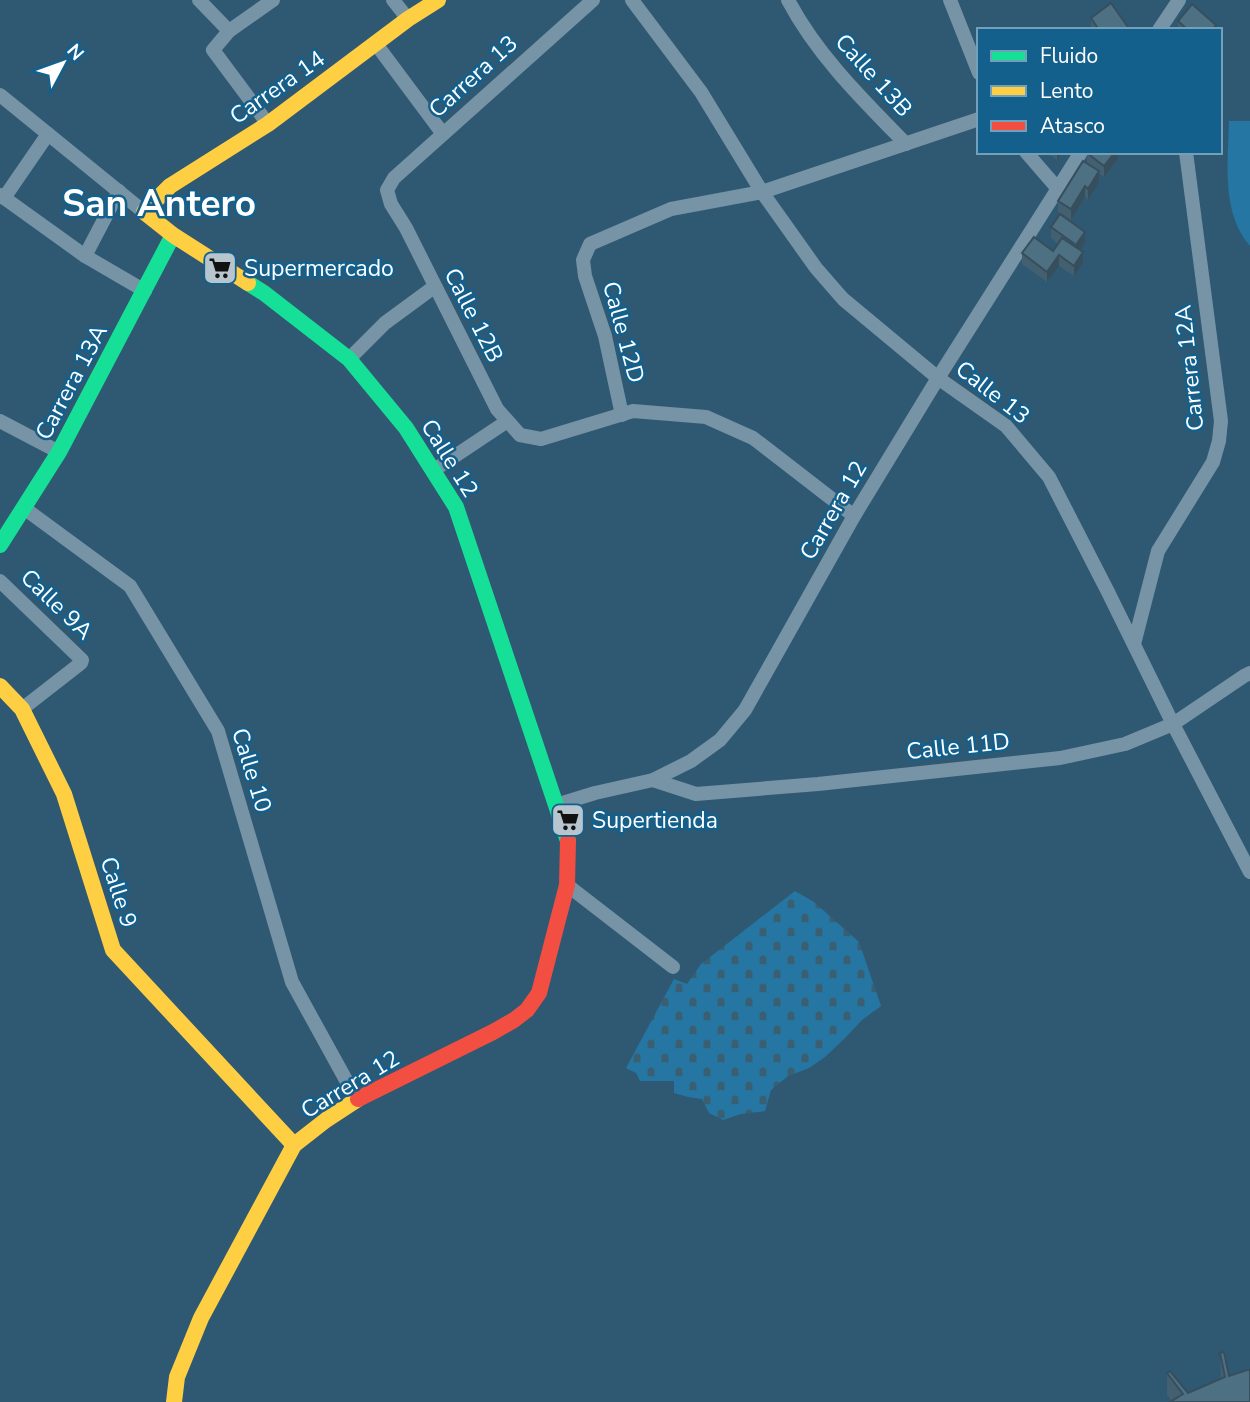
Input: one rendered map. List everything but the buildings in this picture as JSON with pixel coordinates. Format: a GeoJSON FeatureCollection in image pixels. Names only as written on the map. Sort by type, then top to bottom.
{"type":"FeatureCollection","features":[{"type":"Feature","properties":{"kind":"street"},"geometry":{"type":"LineString","coordinates":[[199,0],[229,32]]}},
{"type":"Feature","properties":{"kind":"street"},"geometry":{"type":"LineString","coordinates":[[268,124],[213,50],[229,32],[273,0]]}},
{"type":"Feature","properties":{"kind":"street"},"geometry":{"type":"LineString","coordinates":[[393,0],[408,19]]}},
{"type":"Feature","properties":{"kind":"street","name":"Carrera 14"},"geometry":{"type":"LineString","coordinates":[[144,212],[170,186],[268,124],[408,19],[438,0]]}},
{"type":"Feature","properties":{"kind":"street","name":"Carrera 13"},"geometry":{"type":"LineString","coordinates":[[387,190],[394,178],[593,0]]}},
{"type":"Feature","properties":{"kind":"street","name":"Calle 13"},"geometry":{"type":"LineString","coordinates":[[632,0],[701,92],[762,192],[816,268],[843,299],[938,378],[1006,426],[1049,477],[1250,872]]}},
{"type":"Feature","properties":{"kind":"street","name":"Calle 13B"},"geometry":{"type":"LineString","coordinates":[[788,0],[801,26],[847,84],[905,144]]}},
{"type":"Feature","properties":{"kind":"street"},"geometry":{"type":"LineString","coordinates":[[950,0],[977,68]]}},
{"type":"Feature","properties":{"kind":"street"},"geometry":{"type":"LineString","coordinates":[[1160,28],[1179,0]]}},
{"type":"Feature","properties":{"kind":"street"},"geometry":{"type":"LineString","coordinates":[[376,44],[443,134]]}},
{"type":"Feature","properties":{"kind":"street","name":"Calle 12"},"geometry":{"type":"LineString","coordinates":[[0,95],[173,235],[264,293],[349,359],[390,408],[434,470],[456,507],[569,843],[567,886]]}},
{"type":"Feature","properties":{"kind":"street"},"geometry":{"type":"LineString","coordinates":[[762,192],[977,120]]}},
{"type":"Feature","properties":{"kind":"street"},"geometry":{"type":"LineString","coordinates":[[48,134],[2,197],[85,256],[145,291]]}},
{"type":"Feature","properties":{"kind":"street"},"geometry":{"type":"LineString","coordinates":[[1028,154],[1058,190]]}},
{"type":"Feature","properties":{"kind":"street","name":"Carrera 12"},"geometry":{"type":"LineString","coordinates":[[556,805],[653,780],[691,761],[719,740],[745,710],[854,516],[1080,154]]}},
{"type":"Feature","properties":{"kind":"street","name":"Carrera 12A"},"geometry":{"type":"LineString","coordinates":[[1134,644],[1158,551],[1213,462],[1219,441],[1221,421],[1186,154]]}},
{"type":"Feature","properties":{"kind":"street","name":"Calle 12B"},"geometry":{"type":"LineString","coordinates":[[387,190],[391,204],[506,422]]}},
{"type":"Feature","properties":{"kind":"street"},"geometry":{"type":"LineString","coordinates":[[85,256],[119,191]]}},
{"type":"Feature","properties":{"kind":"street","name":"Calle 12D"},"geometry":{"type":"LineString","coordinates":[[622,415],[604,336],[585,275],[583,260],[590,244],[671,209],[762,192]]}},
{"type":"Feature","properties":{"kind":"street","name":"Carrera 13A"},"geometry":{"type":"LineString","coordinates":[[0,545],[60,452],[173,235]]}},
{"type":"Feature","properties":{"kind":"street"},"geometry":{"type":"LineString","coordinates":[[349,359],[386,324],[434,286]]}},
{"type":"Feature","properties":{"kind":"street"},"geometry":{"type":"LineString","coordinates":[[434,470],[506,422],[520,435],[541,439],[634,411],[706,417],[752,438],[854,516]]}},
{"type":"Feature","properties":{"kind":"street"},"geometry":{"type":"LineString","coordinates":[[0,421],[60,452]]}},
{"type":"Feature","properties":{"kind":"street","name":"Calle 10"},"geometry":{"type":"LineString","coordinates":[[24,508],[130,586],[218,731],[292,982],[358,1100]]}},
{"type":"Feature","properties":{"kind":"street","name":"Calle 9A"},"geometry":{"type":"LineString","coordinates":[[0,581],[82,660],[22,709]]}},
{"type":"Feature","properties":{"kind":"street","name":"Calle 11D"},"geometry":{"type":"LineString","coordinates":[[653,780],[696,794],[1047,760],[1125,744],[1173,724],[1248,673]]}},
{"type":"Feature","properties":{"kind":"street","name":"Calle 9"},"geometry":{"type":"LineString","coordinates":[[0,686],[22,709],[64,794],[113,950],[294,1145]]}},
{"type":"Feature","properties":{"kind":"street"},"geometry":{"type":"LineString","coordinates":[[567,886],[673,967]]}},
{"type":"Feature","properties":{"kind":"street","name":"Carrera 12"},"geometry":{"type":"LineString","coordinates":[[174,1402],[177,1377],[201,1318],[294,1145],[358,1100],[494,1032],[527,1010],[539,993],[567,886]]}},
{"type":"Feature","properties":{"kind":"green space"},"geometry":{"type":"Polygon","coordinates":[[[1229,121],[1250,121],[1250,246],[1234,218],[1230,203],[1229,121]]]}},
{"type":"Feature","properties":{"kind":"green space"},"geometry":{"type":"Polygon","coordinates":[[[795,891],[814,902],[859,942],[881,1006],[862,1020],[825,1057],[809,1068],[788,1076],[771,1090],[765,1111],[723,1120],[709,1113],[702,1099],[674,1093],[674,1081],[640,1081],[636,1073],[626,1068],[674,979],[687,984],[701,964],[795,891]]]}},
{"type":"Feature","properties":{"kind":"traffic: fast"},"geometry":{"type":"LineString","coordinates":[[0,545],[59,452],[173,235]]}},
{"type":"Feature","properties":{"kind":"traffic: fast"},"geometry":{"type":"LineString","coordinates":[[248,283],[349,359],[406,428],[456,507],[568,841]]}},
{"type":"Feature","properties":{"kind":"traffic: slow"},"geometry":{"type":"LineString","coordinates":[[248,283],[173,235],[144,212],[170,186],[268,124],[408,19],[438,0]]}},
{"type":"Feature","properties":{"kind":"traffic: slow"},"geometry":{"type":"LineString","coordinates":[[0,686],[22,709],[64,794],[113,950],[294,1145]]}},
{"type":"Feature","properties":{"kind":"traffic: slow"},"geometry":{"type":"LineString","coordinates":[[174,1402],[177,1377],[201,1318],[294,1145],[358,1099]]}},
{"type":"Feature","properties":{"kind":"traffic: jam"},"geometry":{"type":"LineString","coordinates":[[358,1099],[493,1032],[527,1010],[539,993],[567,885],[568,841]]}},
{"type":"Feature","properties":{"kind":"place","name":"Supermercado"},"geometry":{"type":"Point","coordinates":[220,268]}},
{"type":"Feature","properties":{"kind":"place","name":"Supertienda"},"geometry":{"type":"Point","coordinates":[568,820]}},
{"type":"Feature","properties":{"kind":"district","name":"San Antero"},"geometry":{"type":"Point","coordinates":[159,203]}}]}
